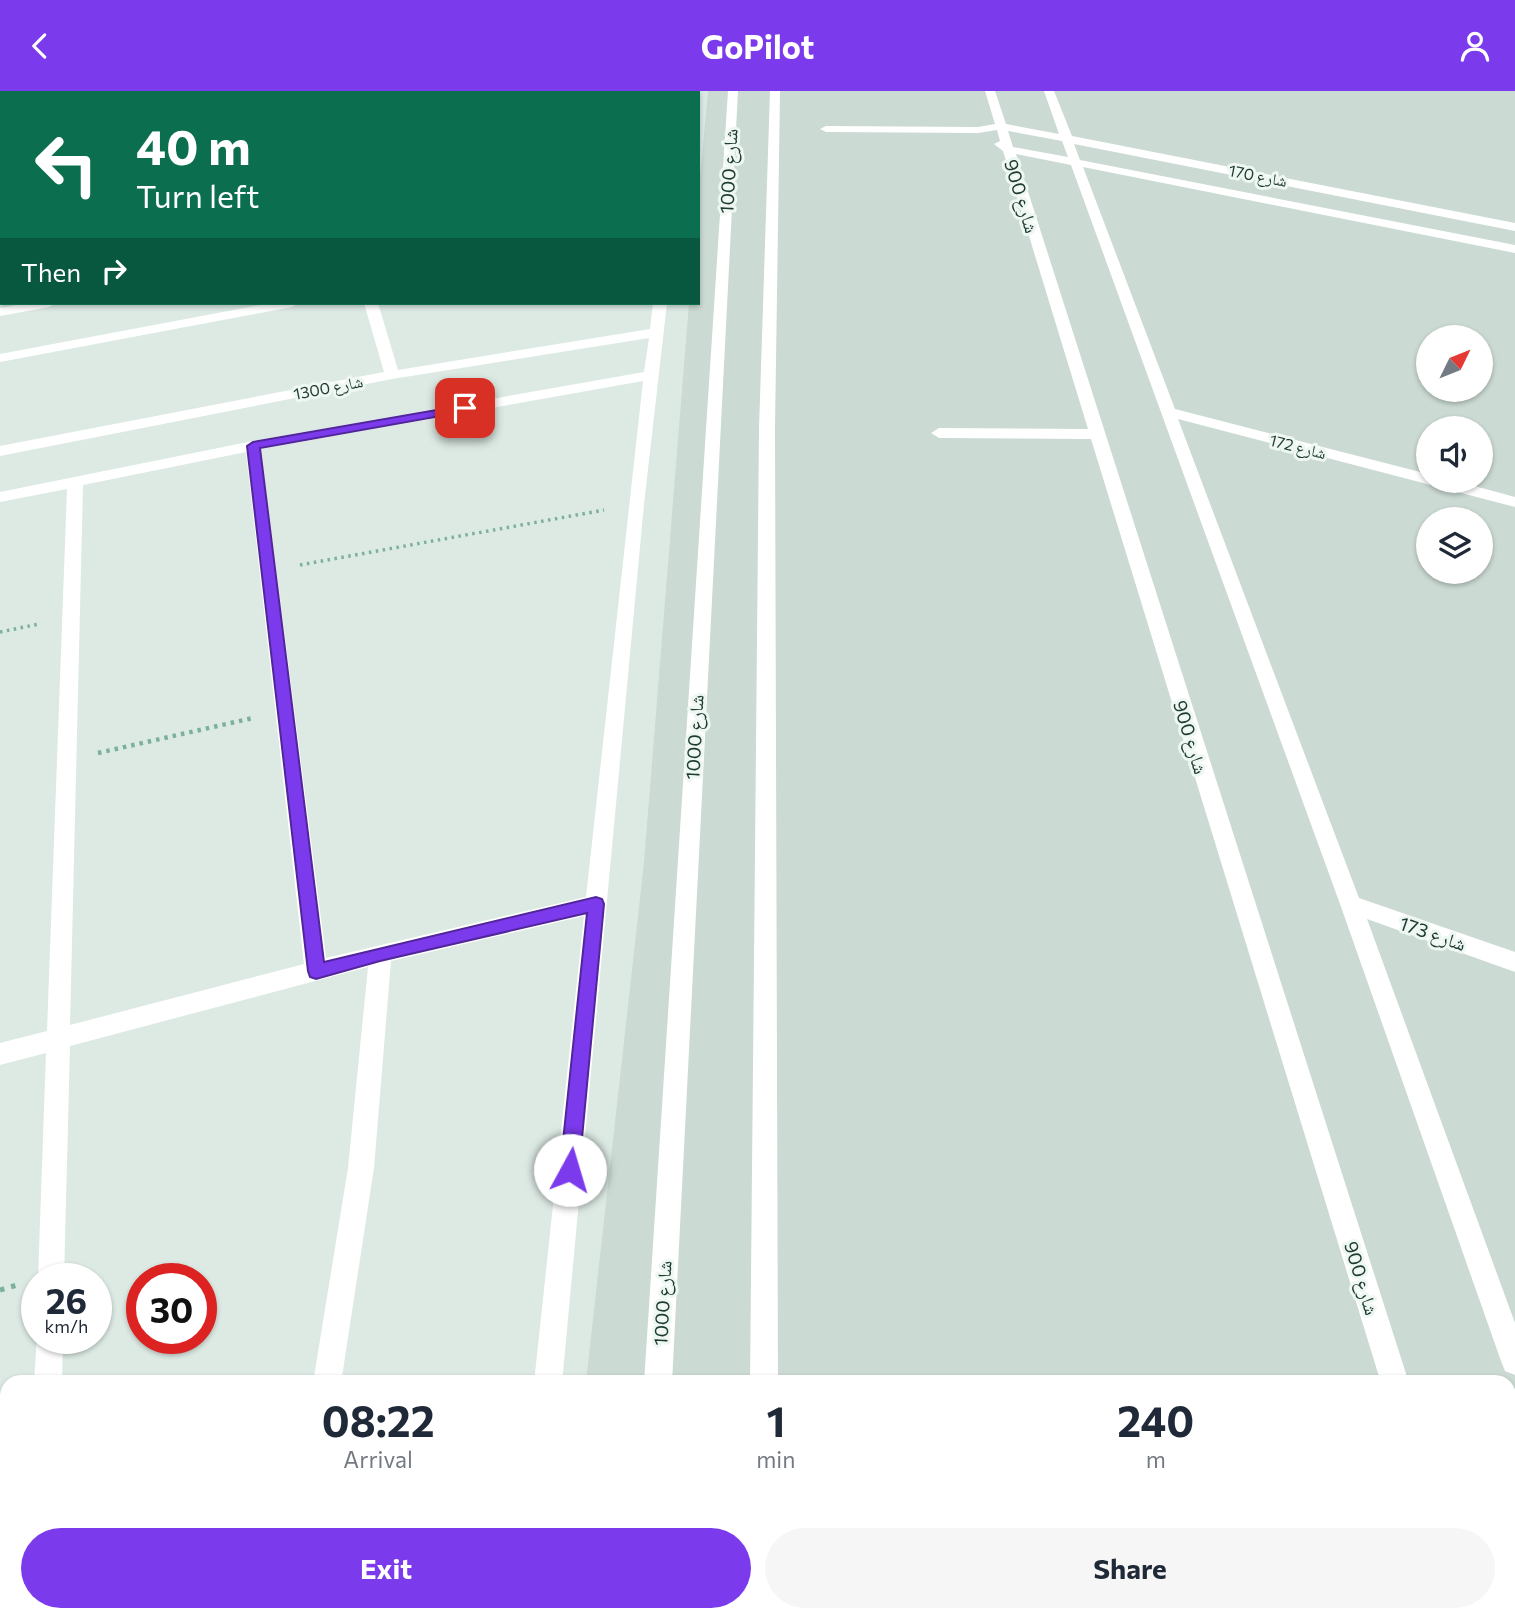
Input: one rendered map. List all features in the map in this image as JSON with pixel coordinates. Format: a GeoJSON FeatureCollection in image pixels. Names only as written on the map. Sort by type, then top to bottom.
{"type":"FeatureCollection","features":[{"type":"Feature","properties":{"kind":"street","name":"شارع 1000"},"geometry":{"type":"LineString","coordinates":[[658,1375],[685,876],[733,91]]}},
{"type":"Feature","properties":{"kind":"street"},"geometry":{"type":"LineString","coordinates":[[764,1375],[767,428],[775,91]]}},
{"type":"Feature","properties":{"kind":"street","name":"شارع 900"},"geometry":{"type":"LineString","coordinates":[[990,91],[1392,1375]]}},
{"type":"Feature","properties":{"kind":"street"},"geometry":{"type":"LineString","coordinates":[[1049,91],[1351,904],[1515,1361]]}},
{"type":"Feature","properties":{"kind":"street","name":"شارع 170"},"geometry":{"type":"LineString","coordinates":[[826,129],[978,130],[1001,126],[1515,227]]}},
{"type":"Feature","properties":{"kind":"street"},"geometry":{"type":"LineString","coordinates":[[978,130],[1008,149]]}},
{"type":"Feature","properties":{"kind":"street","name":"شارع 170"},"geometry":{"type":"LineString","coordinates":[[1008,149],[1515,249]]}},
{"type":"Feature","properties":{"kind":"street"},"geometry":{"type":"LineString","coordinates":[[1239,193],[1249,173]]}},
{"type":"Feature","properties":{"kind":"street"},"geometry":{"type":"LineString","coordinates":[[0,312],[38,305]]}},
{"type":"Feature","properties":{"kind":"street"},"geometry":{"type":"LineString","coordinates":[[195,305],[198,321]]}},
{"type":"Feature","properties":{"kind":"street"},"geometry":{"type":"LineString","coordinates":[[0,358],[282,305]]}},
{"type":"Feature","properties":{"kind":"street"},"geometry":{"type":"LineString","coordinates":[[372,305],[392,375]]}},
{"type":"Feature","properties":{"kind":"street"},"geometry":{"type":"LineString","coordinates":[[549,1375],[636,504],[660,305]]}},
{"type":"Feature","properties":{"kind":"street","name":"شارع 1300"},"geometry":{"type":"LineString","coordinates":[[0,451],[392,375],[657,332]]}},
{"type":"Feature","properties":{"kind":"street"},"geometry":{"type":"LineString","coordinates":[[0,497],[253,446],[651,375]]}},
{"type":"Feature","properties":{"kind":"street","name":"شارع 172"},"geometry":{"type":"LineString","coordinates":[[1168,412],[1416,476]]}},
{"type":"Feature","properties":{"kind":"street"},"geometry":{"type":"LineString","coordinates":[[939,433],[1096,433]]}},
{"type":"Feature","properties":{"kind":"street"},"geometry":{"type":"LineString","coordinates":[[253,446],[316,971]]}},
{"type":"Feature","properties":{"kind":"street"},"geometry":{"type":"LineString","coordinates":[[51,1263],[75,482]]}},
{"type":"Feature","properties":{"kind":"street"},"geometry":{"type":"LineString","coordinates":[[1481,493],[1515,502]]}},
{"type":"Feature","properties":{"kind":"street"},"geometry":{"type":"LineString","coordinates":[[0,1054],[380,954],[596,904]]}},
{"type":"Feature","properties":{"kind":"street","name":"شارع 173"},"geometry":{"type":"LineString","coordinates":[[1351,904],[1515,962]]}},
{"type":"Feature","properties":{"kind":"street"},"geometry":{"type":"LineString","coordinates":[[328,1375],[361,1168],[380,954]]}},
{"type":"Feature","properties":{"kind":"street"},"geometry":{"type":"LineString","coordinates":[[48,1375],[49,1354]]}},
{"type":"Feature","properties":{"kind":"path"},"geometry":{"type":"LineString","coordinates":[[268,571],[636,504]]}},
{"type":"Feature","properties":{"kind":"path"},"geometry":{"type":"LineString","coordinates":[[66,761],[285,710]]}},
{"type":"Feature","properties":{"kind":"shaded area"},"geometry":{"type":"Polygon","coordinates":[[[708,91],[1515,91],[1515,1375],[587,1375],[644,862],[689,305],[700,305],[700,177],[708,91]]]}},
{"type":"Feature","properties":{"kind":"route"},"geometry":{"type":"LineString","coordinates":[[465,408],[253,446],[316,971],[596,904],[570,1170]]}}]}
